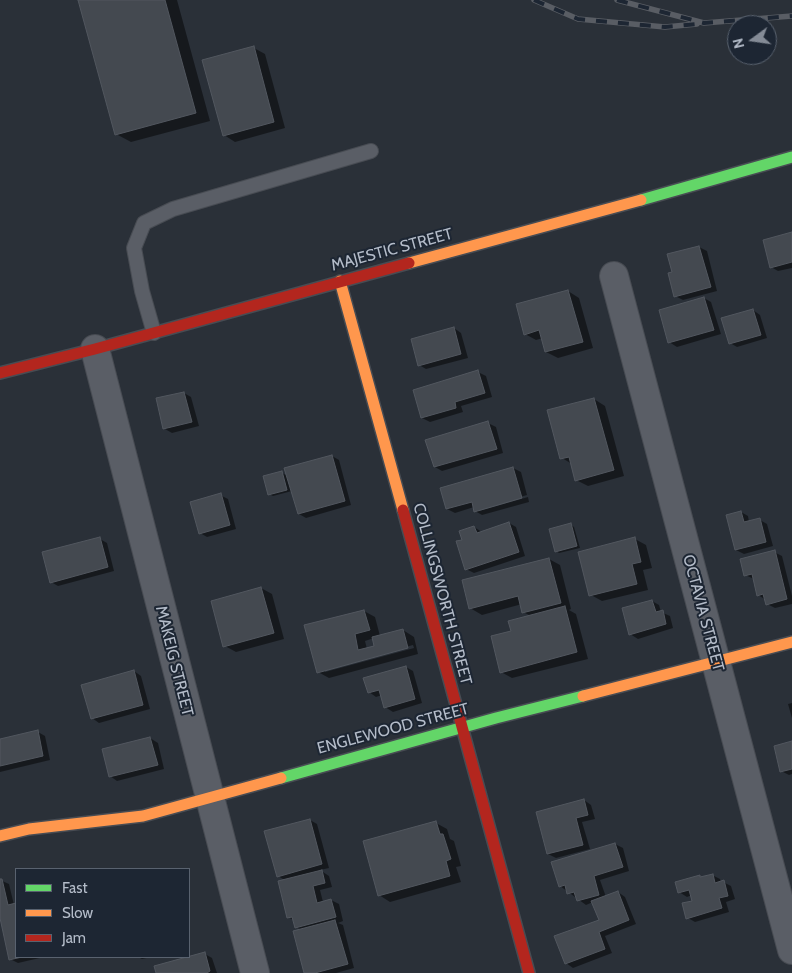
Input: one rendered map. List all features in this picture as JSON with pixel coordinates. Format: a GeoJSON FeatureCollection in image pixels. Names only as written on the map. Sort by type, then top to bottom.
{"type":"FeatureCollection","features":[{"type":"Feature","properties":{"kind":"street","name":"MAJESTIC STREET"},"geometry":{"type":"LineString","coordinates":[[0,374],[597,212],[792,157]]}},
{"type":"Feature","properties":{"kind":"street","name":"OCTAVIA STREET"},"geometry":{"type":"LineString","coordinates":[[614,276],[792,950]]}},
{"type":"Feature","properties":{"kind":"street","name":"COLLINGSWORTH STREET"},"geometry":{"type":"LineString","coordinates":[[340,281],[529,973]]}},
{"type":"Feature","properties":{"kind":"street","name":"MAKEIG STREET"},"geometry":{"type":"LineString","coordinates":[[95,349],[255,973]]}},
{"type":"Feature","properties":{"kind":"street","name":"ENGLEWOOD STREET"},"geometry":{"type":"LineString","coordinates":[[0,836],[29,829],[143,816],[462,727],[792,642]]}},
{"type":"Feature","properties":{"kind":"lane"},"geometry":{"type":"LineString","coordinates":[[154,333],[142,291],[134,248],[144,223],[173,209],[372,150]]}},
{"type":"Feature","properties":{"kind":"building"},"geometry":{"type":"Polygon","coordinates":[[[78,0],[165,0],[196,113],[115,135],[78,0]]]}},
{"type":"Feature","properties":{"kind":"building"},"geometry":{"type":"Polygon","coordinates":[[[254,46],[274,122],[223,136],[202,60],[254,46]]]}},
{"type":"Feature","properties":{"kind":"building"},"geometry":{"type":"Polygon","coordinates":[[[792,232],[792,262],[770,268],[763,240],[792,232]]]}},
{"type":"Feature","properties":{"kind":"building"},"geometry":{"type":"Polygon","coordinates":[[[699,246],[711,287],[674,297],[668,273],[672,272],[667,254],[699,246]]]}},
{"type":"Feature","properties":{"kind":"building"},"geometry":{"type":"Polygon","coordinates":[[[568,290],[583,342],[545,352],[539,330],[524,335],[516,304],[568,290]]]}},
{"type":"Feature","properties":{"kind":"building"},"geometry":{"type":"Polygon","coordinates":[[[704,297],[714,330],[668,343],[659,310],[704,297]]]}},
{"type":"Feature","properties":{"kind":"building"},"geometry":{"type":"Polygon","coordinates":[[[753,309],[761,335],[729,344],[721,318],[753,309]]]}},
{"type":"Feature","properties":{"kind":"building"},"geometry":{"type":"Polygon","coordinates":[[[454,327],[461,354],[418,366],[411,339],[454,327]]]}},
{"type":"Feature","properties":{"kind":"building"},"geometry":{"type":"Polygon","coordinates":[[[478,370],[485,393],[455,402],[456,408],[421,418],[413,390],[478,370]]]}},
{"type":"Feature","properties":{"kind":"building"},"geometry":{"type":"Polygon","coordinates":[[[184,392],[192,422],[163,429],[156,398],[184,392]]]}},
{"type":"Feature","properties":{"kind":"building"},"geometry":{"type":"Polygon","coordinates":[[[594,398],[614,470],[575,481],[569,457],[560,459],[547,410],[594,398]]]}},
{"type":"Feature","properties":{"kind":"building"},"geometry":{"type":"Polygon","coordinates":[[[488,421],[497,449],[434,467],[425,440],[488,421]]]}},
{"type":"Feature","properties":{"kind":"building"},"geometry":{"type":"Polygon","coordinates":[[[332,455],[345,501],[298,514],[284,468],[332,455]]]}},
{"type":"Feature","properties":{"kind":"building"},"geometry":{"type":"Polygon","coordinates":[[[513,467],[522,498],[474,512],[472,502],[446,509],[440,488],[513,467]]]}},
{"type":"Feature","properties":{"kind":"building"},"geometry":{"type":"Polygon","coordinates":[[[282,471],[287,490],[268,495],[263,476],[282,471]]]}},
{"type":"Feature","properties":{"kind":"building"},"geometry":{"type":"Polygon","coordinates":[[[221,493],[230,525],[199,534],[190,502],[221,493]]]}},
{"type":"Feature","properties":{"kind":"building"},"geometry":{"type":"Polygon","coordinates":[[[741,511],[744,522],[760,518],[766,542],[735,550],[726,515],[741,511]]]}},
{"type":"Feature","properties":{"kind":"building"},"geometry":{"type":"Polygon","coordinates":[[[509,522],[519,552],[465,570],[456,541],[462,540],[459,531],[474,526],[477,533],[509,522]]]}},
{"type":"Feature","properties":{"kind":"building"},"geometry":{"type":"Polygon","coordinates":[[[571,523],[577,546],[555,552],[549,529],[571,523]]]}},
{"type":"Feature","properties":{"kind":"building"},"geometry":{"type":"Polygon","coordinates":[[[100,537],[108,567],[50,583],[42,552],[100,537]]]}},
{"type":"Feature","properties":{"kind":"building"},"geometry":{"type":"Polygon","coordinates":[[[635,537],[641,562],[632,564],[637,584],[589,596],[578,552],[635,537]]]}},
{"type":"Feature","properties":{"kind":"building"},"geometry":{"type":"Polygon","coordinates":[[[775,550],[787,599],[766,605],[763,594],[757,596],[752,574],[744,576],[740,559],[775,550]]]}},
{"type":"Feature","properties":{"kind":"building"},"geometry":{"type":"Polygon","coordinates":[[[549,558],[561,603],[522,613],[518,596],[469,609],[462,580],[549,558]]]}},
{"type":"Feature","properties":{"kind":"building"},"geometry":{"type":"Polygon","coordinates":[[[261,587],[274,633],[223,647],[211,601],[261,587]]]}},
{"type":"Feature","properties":{"kind":"building"},"geometry":{"type":"Polygon","coordinates":[[[652,600],[656,612],[663,610],[666,624],[629,635],[622,608],[652,600]]]}},
{"type":"Feature","properties":{"kind":"building"},"geometry":{"type":"Polygon","coordinates":[[[565,606],[577,652],[500,673],[491,636],[511,631],[508,621],[565,606]]]}},
{"type":"Feature","properties":{"kind":"building"},"geometry":{"type":"Polygon","coordinates":[[[364,610],[370,630],[355,634],[358,650],[374,646],[372,637],[403,629],[408,648],[317,673],[304,625],[364,610]]]}},
{"type":"Feature","properties":{"kind":"building"},"geometry":{"type":"Polygon","coordinates":[[[406,666],[415,699],[384,708],[379,690],[368,693],[363,678],[406,666]]]}},
{"type":"Feature","properties":{"kind":"building"},"geometry":{"type":"Polygon","coordinates":[[[134,670],[143,705],[91,719],[81,685],[134,670]]]}},
{"type":"Feature","properties":{"kind":"building"},"geometry":{"type":"Polygon","coordinates":[[[38,730],[43,756],[0,766],[0,739],[38,730]]]}},
{"type":"Feature","properties":{"kind":"building"},"geometry":{"type":"Polygon","coordinates":[[[150,737],[158,765],[109,777],[102,749],[150,737]]]}},
{"type":"Feature","properties":{"kind":"building"},"geometry":{"type":"Polygon","coordinates":[[[792,741],[792,769],[780,772],[774,746],[792,741]]]}},
{"type":"Feature","properties":{"kind":"building"},"geometry":{"type":"Polygon","coordinates":[[[584,799],[588,815],[576,818],[583,845],[547,854],[536,812],[584,799]]]}},
{"type":"Feature","properties":{"kind":"building"},"geometry":{"type":"Polygon","coordinates":[[[310,819],[322,864],[277,877],[264,831],[310,819]]]}},
{"type":"Feature","properties":{"kind":"building"},"geometry":{"type":"Polygon","coordinates":[[[436,821],[440,834],[443,834],[451,859],[446,861],[450,876],[378,896],[363,841],[436,821]]]}},
{"type":"Feature","properties":{"kind":"building"},"geometry":{"type":"Polygon","coordinates":[[[615,843],[623,867],[594,876],[599,895],[577,901],[574,892],[567,894],[565,885],[559,887],[551,862],[615,843]]]}},
{"type":"Feature","properties":{"kind":"building"},"geometry":{"type":"Polygon","coordinates":[[[322,870],[325,883],[313,886],[317,903],[331,899],[336,917],[295,928],[292,917],[287,918],[278,881],[322,870]]]}},
{"type":"Feature","properties":{"kind":"building"},"geometry":{"type":"Polygon","coordinates":[[[713,874],[715,883],[724,880],[728,896],[719,898],[722,908],[686,919],[682,903],[692,901],[689,890],[678,893],[675,882],[700,875],[700,877],[713,874]]]}},
{"type":"Feature","properties":{"kind":"building"},"geometry":{"type":"Polygon","coordinates":[[[0,879],[2,879],[8,905],[15,903],[15,958],[18,958],[9,960],[0,918],[0,879]]]}},
{"type":"Feature","properties":{"kind":"building"},"geometry":{"type":"Polygon","coordinates":[[[618,891],[629,920],[599,932],[605,949],[565,964],[554,936],[599,920],[591,901],[618,891]]]}},
{"type":"Feature","properties":{"kind":"building"},"geometry":{"type":"Polygon","coordinates":[[[335,920],[348,964],[315,973],[304,973],[293,931],[335,920]]]}},
{"type":"Feature","properties":{"kind":"building"},"geometry":{"type":"Polygon","coordinates":[[[205,952],[210,971],[207,973],[156,973],[154,966],[190,958],[190,956],[205,952]]]}},
{"type":"Feature","properties":{"kind":"railway"},"geometry":{"type":"LineString","coordinates":[[534,0],[578,19],[665,27],[697,24]]}},
{"type":"Feature","properties":{"kind":"railway"},"geometry":{"type":"LineString","coordinates":[[617,0],[704,23],[792,16]]}},
{"type":"Feature","properties":{"kind":"traffic: fast"},"geometry":{"type":"LineString","coordinates":[[641,200],[792,157]]}},
{"type":"Feature","properties":{"kind":"traffic: fast"},"geometry":{"type":"LineString","coordinates":[[281,778],[496,718],[583,696]]}},
{"type":"Feature","properties":{"kind":"traffic: slow"},"geometry":{"type":"LineString","coordinates":[[409,263],[641,200]]}},
{"type":"Feature","properties":{"kind":"traffic: slow"},"geometry":{"type":"LineString","coordinates":[[340,281],[403,510]]}},
{"type":"Feature","properties":{"kind":"traffic: slow"},"geometry":{"type":"LineString","coordinates":[[583,696],[792,642]]}},
{"type":"Feature","properties":{"kind":"traffic: slow"},"geometry":{"type":"LineString","coordinates":[[0,836],[29,829],[143,816],[281,778]]}},
{"type":"Feature","properties":{"kind":"traffic: jam"},"geometry":{"type":"LineString","coordinates":[[0,373],[409,263]]}},
{"type":"Feature","properties":{"kind":"traffic: jam"},"geometry":{"type":"LineString","coordinates":[[403,510],[529,973]]}}]}
